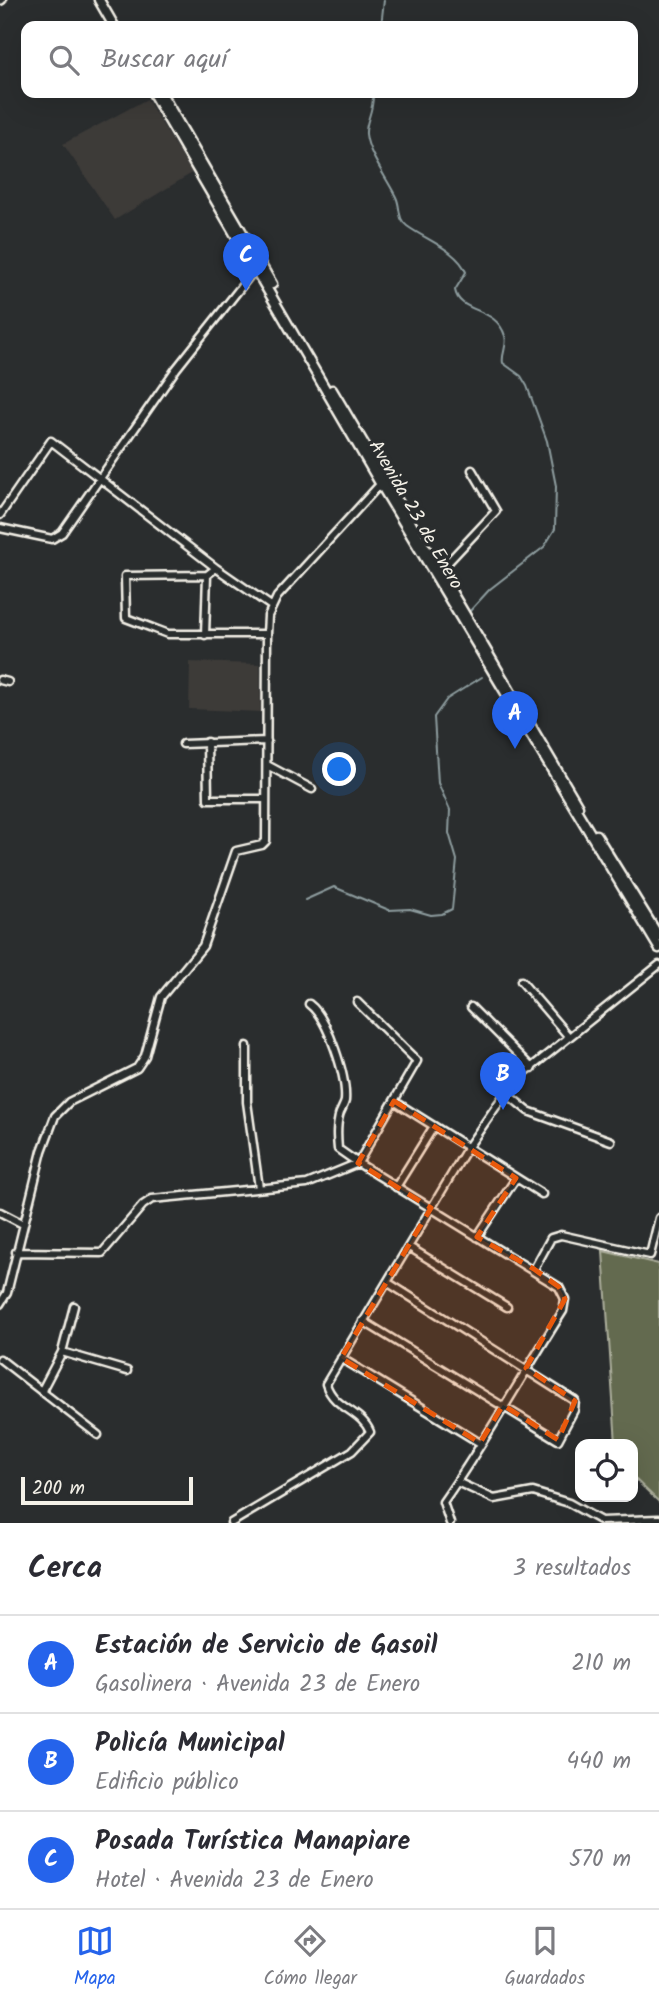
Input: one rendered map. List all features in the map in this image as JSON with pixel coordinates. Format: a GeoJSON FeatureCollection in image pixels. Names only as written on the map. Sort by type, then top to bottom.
{"type":"FeatureCollection","features":[{"type":"Feature","properties":{"kind":"main road"},"geometry":{"type":"LineString","coordinates":[[99,0],[111,21]]}},
{"type":"Feature","properties":{"kind":"main road"},"geometry":{"type":"LineString","coordinates":[[105,0],[118,21]]}},
{"type":"Feature","properties":{"kind":"main road","name":"Avenida 23 de Enero"},"geometry":{"type":"LineString","coordinates":[[156,98],[659,948]]}},
{"type":"Feature","properties":{"kind":"main road","name":"Avenida 23 de Enero"},"geometry":{"type":"LineString","coordinates":[[164,98],[383,481],[659,937]]}},
{"type":"Feature","properties":{"kind":"street"},"geometry":{"type":"LineString","coordinates":[[0,528],[52,539],[58,537],[176,369],[256,268]]}},
{"type":"Feature","properties":{"kind":"street"},"geometry":{"type":"LineString","coordinates":[[0,515],[51,441],[215,568],[271,606]]}},
{"type":"Feature","properties":{"kind":"street"},"geometry":{"type":"LineString","coordinates":[[439,572],[496,511],[472,470]]}},
{"type":"Feature","properties":{"kind":"street"},"geometry":{"type":"LineString","coordinates":[[0,1304],[7,1293],[42,1151],[55,1116],[69,1102],[137,1068],[145,1056],[161,997],[203,946],[236,850],[266,841],[267,634],[271,606],[383,481]]}},
{"type":"Feature","properties":{"kind":"street"},"geometry":{"type":"LineString","coordinates":[[0,496],[9,499]]}},
{"type":"Feature","properties":{"kind":"street"},"geometry":{"type":"LineString","coordinates":[[215,568],[207,575],[125,576],[127,618],[168,634],[267,634]]}},
{"type":"Feature","properties":{"kind":"street"},"geometry":{"type":"LineString","coordinates":[[205,635],[207,575]]}},
{"type":"Feature","properties":{"kind":"street"},"geometry":{"type":"LineString","coordinates":[[183,744],[267,741]]}},
{"type":"Feature","properties":{"kind":"street"},"geometry":{"type":"LineString","coordinates":[[207,742],[208,799],[266,799]]}},
{"type":"Feature","properties":{"kind":"street"},"geometry":{"type":"LineString","coordinates":[[267,765],[312,789]]}},
{"type":"Feature","properties":{"kind":"street"},"geometry":{"type":"LineString","coordinates":[[230,1523],[352,1451],[370,1432],[366,1422],[330,1396],[326,1384],[468,1147],[513,1082],[659,965]]}},
{"type":"Feature","properties":{"kind":"street"},"geometry":{"type":"LineString","coordinates":[[520,981],[569,1037]]}},
{"type":"Feature","properties":{"kind":"street"},"geometry":{"type":"LineString","coordinates":[[16,1252],[102,1253],[143,1205],[152,1199],[307,1184],[358,1163],[417,1061],[357,1002]]}},
{"type":"Feature","properties":{"kind":"street"},"geometry":{"type":"LineString","coordinates":[[309,1004],[316,1009],[329,1031],[342,1079],[345,1100],[336,1132],[338,1149],[477,1237],[534,1269],[559,1287],[565,1299],[563,1311],[443,1502],[450,1523]]}},
{"type":"Feature","properties":{"kind":"street"},"geometry":{"type":"LineString","coordinates":[[471,1007],[533,1068]]}},
{"type":"Feature","properties":{"kind":"street"},"geometry":{"type":"LineString","coordinates":[[247,1046],[247,1102],[259,1188]]}},
{"type":"Feature","properties":{"kind":"street"},"geometry":{"type":"LineString","coordinates":[[506,1093],[528,1111],[611,1141]]}},
{"type":"Feature","properties":{"kind":"street"},"geometry":{"type":"LineString","coordinates":[[394,1101],[542,1194]]}},
{"type":"Feature","properties":{"kind":"street"},"geometry":{"type":"LineString","coordinates":[[396,1187],[434,1126]]}},
{"type":"Feature","properties":{"kind":"street"},"geometry":{"type":"LineString","coordinates":[[477,1237],[516,1178]]}},
{"type":"Feature","properties":{"kind":"street"},"geometry":{"type":"LineString","coordinates":[[0,1212],[23,1224]]}},
{"type":"Feature","properties":{"kind":"street"},"geometry":{"type":"LineString","coordinates":[[534,1269],[551,1238],[561,1235],[650,1255],[659,1218]]}},
{"type":"Feature","properties":{"kind":"street"},"geometry":{"type":"LineString","coordinates":[[409,1247],[507,1307]]}},
{"type":"Feature","properties":{"kind":"street"},"geometry":{"type":"LineString","coordinates":[[363,1321],[558,1440],[574,1410],[575,1401],[387,1282]]}},
{"type":"Feature","properties":{"kind":"street"},"geometry":{"type":"LineString","coordinates":[[42,1390],[62,1352],[74,1306]]}},
{"type":"Feature","properties":{"kind":"street"},"geometry":{"type":"LineString","coordinates":[[62,1352],[127,1371]]}},
{"type":"Feature","properties":{"kind":"street"},"geometry":{"type":"LineString","coordinates":[[341,1358],[480,1443]]}},
{"type":"Feature","properties":{"kind":"street"},"geometry":{"type":"LineString","coordinates":[[0,1359],[98,1435]]}},
{"type":"Feature","properties":{"kind":"street"},"geometry":{"type":"LineString","coordinates":[[457,1482],[494,1499],[533,1492],[569,1503],[601,1521],[659,1519]]}},
{"type":"Feature","properties":{"kind":"highlighted area"},"geometry":{"type":"Polygon","coordinates":[[[394,1101],[516,1178],[477,1237],[534,1269],[559,1287],[565,1299],[526,1368],[575,1401],[558,1440],[503,1405],[480,1443],[341,1358],[431,1208],[358,1163],[394,1101]]]}},
{"type":"Feature","properties":{"kind":"shaded area"},"geometry":{"type":"Polygon","coordinates":[[[147,99],[192,173],[115,220],[63,144],[147,99]]]}},
{"type":"Feature","properties":{"kind":"shaded area"},"geometry":{"type":"Polygon","coordinates":[[[190,662],[260,664],[261,712],[189,709],[190,662]]]}},
{"type":"Feature","properties":{"kind":"green space"},"geometry":{"type":"Polygon","coordinates":[[[603,1251],[659,1264],[659,1502],[638,1482],[638,1439],[616,1439],[603,1251]]]}},
{"type":"Feature","properties":{"kind":"waterway"},"geometry":{"type":"LineString","coordinates":[[382,21],[384,0]]}},
{"type":"Feature","properties":{"kind":"waterway"},"geometry":{"type":"LineString","coordinates":[[373,98],[366,129],[367,142],[396,197],[402,220],[462,264],[466,272],[455,290],[458,298],[500,326],[506,340],[503,363],[521,376],[527,386],[547,441],[556,486],[555,529],[544,547],[490,589],[469,612]]}},
{"type":"Feature","properties":{"kind":"waterway"},"geometry":{"type":"LineString","coordinates":[[481,635],[500,666]]}},
{"type":"Feature","properties":{"kind":"waterway"},"geometry":{"type":"LineString","coordinates":[[305,900],[334,887],[389,910],[410,909],[431,915],[452,909],[457,860],[449,833],[450,810],[438,783],[434,717],[447,699],[482,677]]}},
{"type":"Feature","properties":{"kind":"place","name":"Posada Turística Manapiare"},"geometry":{"type":"Point","coordinates":[246,291]}},
{"type":"Feature","properties":{"kind":"place","name":"Estación de Servicio de Gasoil"},"geometry":{"type":"Point","coordinates":[515,749]}},
{"type":"Feature","properties":{"kind":"place","name":"Policía Municipal"},"geometry":{"type":"Point","coordinates":[503,1110]}}]}
